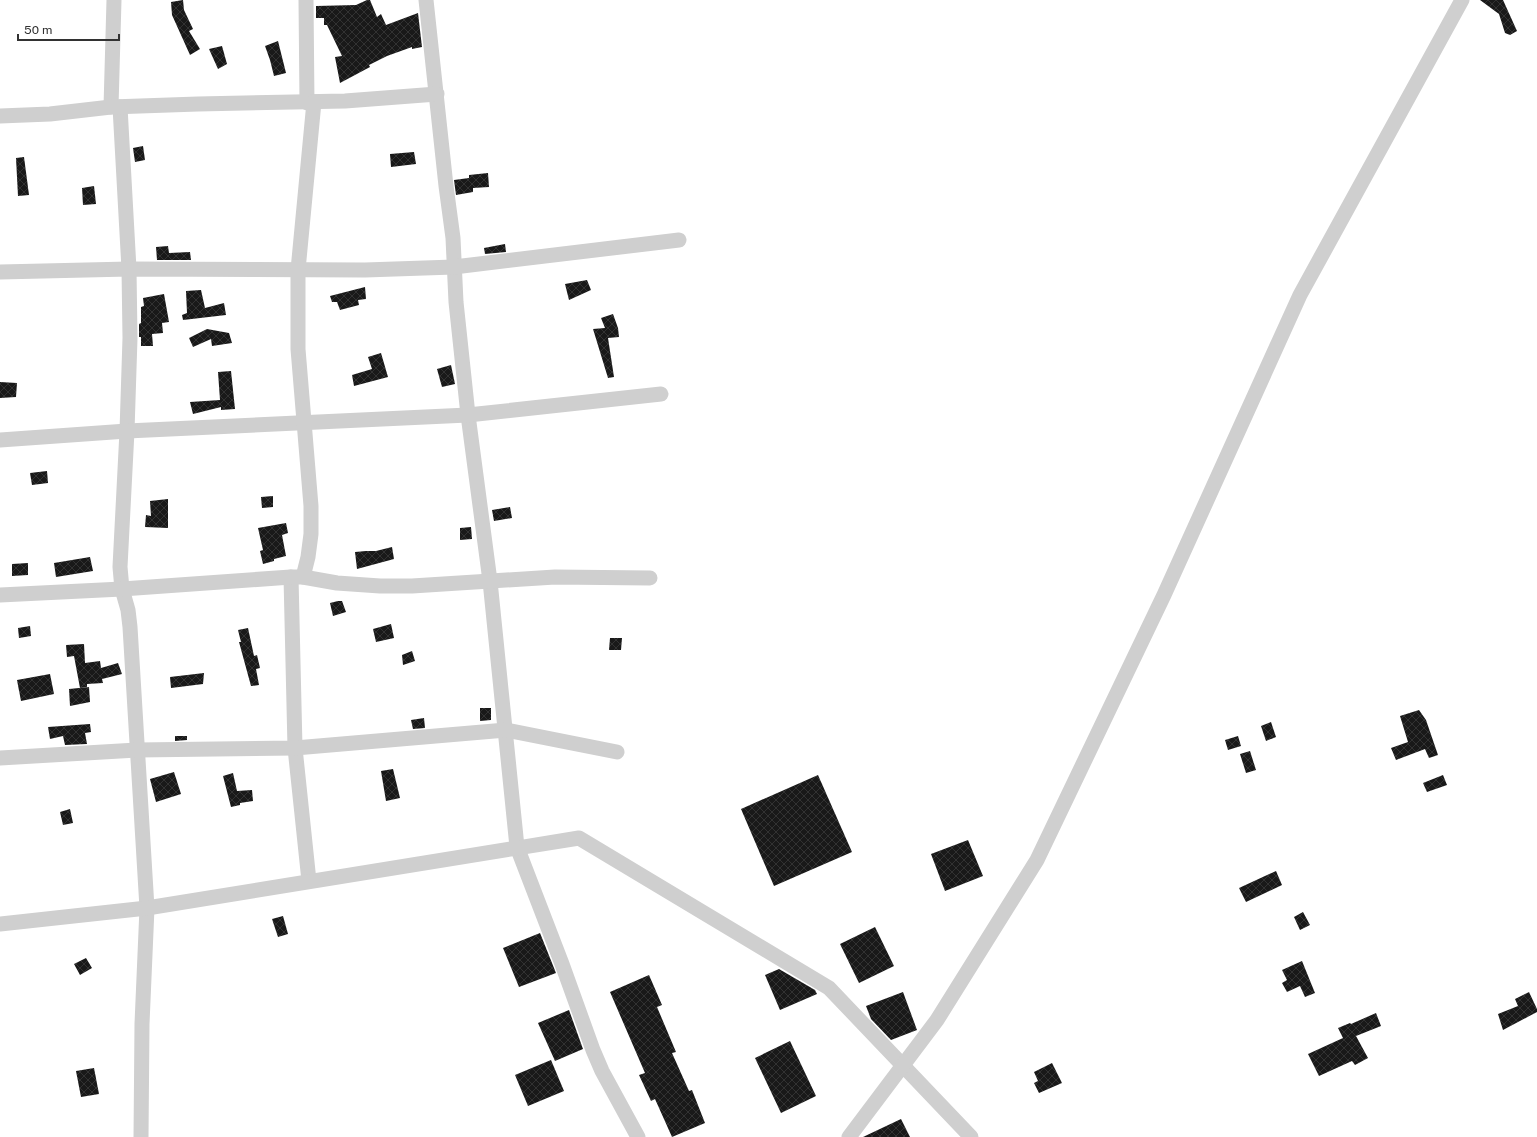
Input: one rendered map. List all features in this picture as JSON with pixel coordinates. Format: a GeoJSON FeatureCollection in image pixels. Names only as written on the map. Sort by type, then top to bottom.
{"type":"FeatureCollection","features":[{"type":"Feature","properties":{"kind":"street"},"geometry":{"type":"LineString","coordinates":[[114,0],[116,107],[128,269],[130,338],[120,567],[122,589],[128,610],[130,627],[147,908],[142,1024],[140,1137]]}},
{"type":"Feature","properties":{"kind":"street"},"geometry":{"type":"LineString","coordinates":[[306,0],[310,102],[298,270],[298,349],[310,480],[311,534],[308,557],[297,577],[295,748],[309,881]]}},
{"type":"Feature","properties":{"kind":"street"},"geometry":{"type":"LineString","coordinates":[[426,0],[453,238],[456,302],[468,414],[490,581],[517,847],[593,1050],[602,1071],[638,1137]]}},
{"type":"Feature","properties":{"kind":"street"},"geometry":{"type":"LineString","coordinates":[[850,1137],[937,1020],[1037,860],[1164,595],[1300,295],[1462,0]]}},
{"type":"Feature","properties":{"kind":"street"},"geometry":{"type":"LineString","coordinates":[[0,116],[50,114],[116,107],[345,101],[437,94]]}},
{"type":"Feature","properties":{"kind":"street"},"geometry":{"type":"LineString","coordinates":[[0,272],[128,269],[365,270],[454,267],[679,240]]}},
{"type":"Feature","properties":{"kind":"street"},"geometry":{"type":"LineString","coordinates":[[0,440],[468,414],[661,394]]}},
{"type":"Feature","properties":{"kind":"street"},"geometry":{"type":"LineString","coordinates":[[0,595],[122,589],[297,577],[337,583],[380,586],[412,586],[554,577],[650,578]]}},
{"type":"Feature","properties":{"kind":"street"},"geometry":{"type":"LineString","coordinates":[[0,758],[137,750],[295,748],[506,730],[617,752]]}},
{"type":"Feature","properties":{"kind":"street"},"geometry":{"type":"LineString","coordinates":[[0,924],[147,908],[579,838],[829,988],[971,1137]]}},
{"type":"Feature","properties":{"kind":"building"},"geometry":{"type":"Polygon","coordinates":[[[183,0],[184,10],[193,29],[189,31],[200,49],[190,55],[172,15],[171,2],[183,0]]]}},
{"type":"Feature","properties":{"kind":"building"},"geometry":{"type":"Polygon","coordinates":[[[370,0],[377,17],[381,14],[386,25],[418,13],[422,47],[412,49],[412,47],[387,56],[340,83],[335,57],[342,56],[327,25],[324,25],[324,18],[316,18],[316,6],[356,5],[370,0]]]}},
{"type":"Feature","properties":{"kind":"building"},"geometry":{"type":"Polygon","coordinates":[[[1480,0],[1503,0],[1517,31],[1510,35],[1505,33],[1499,14],[1480,0]]]}},
{"type":"Feature","properties":{"kind":"building"},"geometry":{"type":"Polygon","coordinates":[[[278,41],[286,73],[274,76],[265,46],[278,41]]]}},
{"type":"Feature","properties":{"kind":"building"},"geometry":{"type":"Polygon","coordinates":[[[222,46],[227,64],[218,69],[209,49],[222,46]]]}},
{"type":"Feature","properties":{"kind":"building"},"geometry":{"type":"Polygon","coordinates":[[[143,146],[145,160],[135,162],[133,148],[143,146]]]}},
{"type":"Feature","properties":{"kind":"building"},"geometry":{"type":"Polygon","coordinates":[[[414,152],[416,164],[391,167],[390,154],[414,152]]]}},
{"type":"Feature","properties":{"kind":"building"},"geometry":{"type":"Polygon","coordinates":[[[24,157],[29,195],[18,196],[16,158],[24,157]]]}},
{"type":"Feature","properties":{"kind":"building"},"geometry":{"type":"Polygon","coordinates":[[[488,173],[489,187],[473,188],[473,192],[456,195],[454,180],[469,178],[469,175],[488,173]]]}},
{"type":"Feature","properties":{"kind":"building"},"geometry":{"type":"Polygon","coordinates":[[[94,186],[96,204],[83,205],[82,188],[94,186]]]}},
{"type":"Feature","properties":{"kind":"building"},"geometry":{"type":"Polygon","coordinates":[[[505,244],[506,252],[485,254],[484,248],[505,244]]]}},
{"type":"Feature","properties":{"kind":"building"},"geometry":{"type":"Polygon","coordinates":[[[168,246],[169,253],[190,252],[191,260],[157,260],[156,247],[168,246]]]}},
{"type":"Feature","properties":{"kind":"building"},"geometry":{"type":"Polygon","coordinates":[[[587,280],[591,290],[569,300],[565,284],[587,280]]]}},
{"type":"Feature","properties":{"kind":"building"},"geometry":{"type":"Polygon","coordinates":[[[365,287],[366,299],[358,300],[359,305],[340,310],[337,302],[332,302],[330,296],[365,287]]]}},
{"type":"Feature","properties":{"kind":"building"},"geometry":{"type":"Polygon","coordinates":[[[201,290],[205,308],[224,303],[226,315],[183,320],[182,315],[187,313],[186,291],[201,290]]]}},
{"type":"Feature","properties":{"kind":"building"},"geometry":{"type":"Polygon","coordinates":[[[164,294],[169,322],[162,323],[163,333],[152,334],[153,346],[141,346],[139,324],[141,323],[141,307],[144,306],[143,298],[164,294]]]}},
{"type":"Feature","properties":{"kind":"building"},"geometry":{"type":"Polygon","coordinates":[[[613,314],[618,328],[619,337],[608,338],[614,377],[608,378],[593,329],[605,328],[601,318],[613,314]]]}},
{"type":"Feature","properties":{"kind":"building"},"geometry":{"type":"Polygon","coordinates":[[[207,329],[229,333],[232,343],[212,346],[211,339],[193,347],[189,338],[207,329]]]}},
{"type":"Feature","properties":{"kind":"building"},"geometry":{"type":"Polygon","coordinates":[[[381,353],[388,377],[354,386],[352,375],[372,369],[368,357],[381,353]]]}},
{"type":"Feature","properties":{"kind":"building"},"geometry":{"type":"Polygon","coordinates":[[[451,365],[455,384],[442,387],[437,369],[451,365]]]}},
{"type":"Feature","properties":{"kind":"building"},"geometry":{"type":"Polygon","coordinates":[[[231,371],[235,409],[221,410],[221,407],[193,414],[190,402],[220,400],[218,372],[231,371]]]}},
{"type":"Feature","properties":{"kind":"building"},"geometry":{"type":"Polygon","coordinates":[[[0,382],[17,383],[16,397],[0,398],[0,382]]]}},
{"type":"Feature","properties":{"kind":"building"},"geometry":{"type":"Polygon","coordinates":[[[47,471],[48,483],[32,485],[30,473],[47,471]]]}},
{"type":"Feature","properties":{"kind":"building"},"geometry":{"type":"Polygon","coordinates":[[[273,496],[273,507],[262,508],[261,497],[273,496]]]}},
{"type":"Feature","properties":{"kind":"building"},"geometry":{"type":"Polygon","coordinates":[[[168,499],[168,528],[145,527],[146,515],[151,516],[150,501],[168,499]]]}},
{"type":"Feature","properties":{"kind":"building"},"geometry":{"type":"Polygon","coordinates":[[[510,507],[512,518],[494,521],[492,510],[510,507]]]}},
{"type":"Feature","properties":{"kind":"building"},"geometry":{"type":"Polygon","coordinates":[[[286,523],[288,533],[282,535],[286,556],[263,564],[260,551],[263,550],[258,528],[286,523]]]}},
{"type":"Feature","properties":{"kind":"building"},"geometry":{"type":"Polygon","coordinates":[[[471,527],[472,539],[460,540],[460,528],[471,527]]]}},
{"type":"Feature","properties":{"kind":"building"},"geometry":{"type":"Polygon","coordinates":[[[392,547],[394,559],[357,569],[355,552],[376,551],[392,547]]]}},
{"type":"Feature","properties":{"kind":"building"},"geometry":{"type":"Polygon","coordinates":[[[90,557],[93,571],[56,577],[54,563],[90,557]]]}},
{"type":"Feature","properties":{"kind":"building"},"geometry":{"type":"Polygon","coordinates":[[[28,563],[28,575],[12,576],[12,564],[28,563]]]}},
{"type":"Feature","properties":{"kind":"building"},"geometry":{"type":"Polygon","coordinates":[[[342,601],[346,612],[333,616],[330,603],[342,601]]]}},
{"type":"Feature","properties":{"kind":"building"},"geometry":{"type":"Polygon","coordinates":[[[391,624],[394,638],[376,642],[373,629],[391,624]]]}},
{"type":"Feature","properties":{"kind":"building"},"geometry":{"type":"Polygon","coordinates":[[[30,626],[31,636],[19,638],[18,628],[30,626]]]}},
{"type":"Feature","properties":{"kind":"building"},"geometry":{"type":"Polygon","coordinates":[[[248,628],[254,656],[257,655],[260,668],[256,669],[259,685],[251,686],[239,642],[241,642],[238,630],[248,628]]]}},
{"type":"Feature","properties":{"kind":"building"},"geometry":{"type":"Polygon","coordinates":[[[610,638],[622,638],[621,650],[609,650],[610,638]]]}},
{"type":"Feature","properties":{"kind":"building"},"geometry":{"type":"Polygon","coordinates":[[[84,644],[85,663],[100,661],[101,668],[118,663],[122,674],[102,679],[103,683],[87,684],[87,687],[80,688],[74,656],[67,657],[66,645],[84,644]]]}},
{"type":"Feature","properties":{"kind":"building"},"geometry":{"type":"Polygon","coordinates":[[[412,651],[415,661],[403,665],[402,655],[412,651]]]}},
{"type":"Feature","properties":{"kind":"building"},"geometry":{"type":"Polygon","coordinates":[[[204,673],[203,684],[171,688],[170,677],[204,673]]]}},
{"type":"Feature","properties":{"kind":"building"},"geometry":{"type":"Polygon","coordinates":[[[50,674],[54,694],[21,701],[17,680],[50,674]]]}},
{"type":"Feature","properties":{"kind":"building"},"geometry":{"type":"Polygon","coordinates":[[[89,687],[90,702],[70,706],[69,689],[89,687]]]}},
{"type":"Feature","properties":{"kind":"building"},"geometry":{"type":"Polygon","coordinates":[[[480,708],[491,708],[491,720],[480,721],[480,708]]]}},
{"type":"Feature","properties":{"kind":"building"},"geometry":{"type":"Polygon","coordinates":[[[1419,710],[1426,720],[1438,755],[1429,758],[1425,749],[1396,760],[1391,748],[1408,742],[1400,716],[1419,710]]]}},
{"type":"Feature","properties":{"kind":"building"},"geometry":{"type":"Polygon","coordinates":[[[424,718],[425,728],[413,729],[411,720],[424,718]]]}},
{"type":"Feature","properties":{"kind":"building"},"geometry":{"type":"Polygon","coordinates":[[[1271,722],[1276,737],[1266,741],[1261,726],[1271,722]]]}},
{"type":"Feature","properties":{"kind":"building"},"geometry":{"type":"Polygon","coordinates":[[[90,724],[91,732],[85,733],[87,744],[65,745],[63,736],[50,739],[48,727],[90,724]]]}},
{"type":"Feature","properties":{"kind":"building"},"geometry":{"type":"Polygon","coordinates":[[[175,736],[187,736],[187,740],[175,741],[175,736]]]}},
{"type":"Feature","properties":{"kind":"building"},"geometry":{"type":"Polygon","coordinates":[[[1238,736],[1241,746],[1228,750],[1225,740],[1238,736]]]}},
{"type":"Feature","properties":{"kind":"building"},"geometry":{"type":"Polygon","coordinates":[[[1250,751],[1256,770],[1246,773],[1240,754],[1250,751]]]}},
{"type":"Feature","properties":{"kind":"building"},"geometry":{"type":"Polygon","coordinates":[[[393,769],[400,798],[386,801],[381,771],[393,769]]]}},
{"type":"Feature","properties":{"kind":"building"},"geometry":{"type":"Polygon","coordinates":[[[174,772],[181,794],[156,802],[150,779],[174,772]]]}},
{"type":"Feature","properties":{"kind":"building"},"geometry":{"type":"Polygon","coordinates":[[[233,773],[237,791],[252,790],[253,801],[240,803],[240,805],[231,807],[223,776],[233,773]]]}},
{"type":"Feature","properties":{"kind":"building"},"geometry":{"type":"Polygon","coordinates":[[[818,775],[852,852],[774,886],[741,809],[818,775]]]}},
{"type":"Feature","properties":{"kind":"building"},"geometry":{"type":"Polygon","coordinates":[[[1443,775],[1447,785],[1427,792],[1423,783],[1443,775]]]}},
{"type":"Feature","properties":{"kind":"building"},"geometry":{"type":"Polygon","coordinates":[[[70,809],[73,823],[63,825],[60,812],[70,809]]]}},
{"type":"Feature","properties":{"kind":"building"},"geometry":{"type":"Polygon","coordinates":[[[968,840],[983,876],[945,891],[931,854],[968,840]]]}},
{"type":"Feature","properties":{"kind":"building"},"geometry":{"type":"Polygon","coordinates":[[[1276,871],[1282,885],[1246,902],[1239,888],[1276,871]]]}},
{"type":"Feature","properties":{"kind":"building"},"geometry":{"type":"Polygon","coordinates":[[[1303,912],[1310,925],[1300,930],[1294,917],[1303,912]]]}},
{"type":"Feature","properties":{"kind":"building"},"geometry":{"type":"Polygon","coordinates":[[[283,916],[288,934],[278,937],[272,919],[283,916]]]}},
{"type":"Feature","properties":{"kind":"building"},"geometry":{"type":"Polygon","coordinates":[[[875,927],[894,966],[859,983],[840,944],[875,927]]]}},
{"type":"Feature","properties":{"kind":"building"},"geometry":{"type":"Polygon","coordinates":[[[540,933],[556,973],[519,987],[503,948],[540,933]]]}},
{"type":"Feature","properties":{"kind":"building"},"geometry":{"type":"Polygon","coordinates":[[[86,958],[92,968],[80,975],[74,964],[86,958]]]}},
{"type":"Feature","properties":{"kind":"building"},"geometry":{"type":"Polygon","coordinates":[[[1302,961],[1315,993],[1305,997],[1300,986],[1287,992],[1282,983],[1287,980],[1282,970],[1302,961]]]}},
{"type":"Feature","properties":{"kind":"building"},"geometry":{"type":"Polygon","coordinates":[[[779,969],[815,990],[817,994],[780,1010],[765,975],[779,969]]]}},
{"type":"Feature","properties":{"kind":"building"},"geometry":{"type":"Polygon","coordinates":[[[649,975],[662,1005],[657,1007],[676,1052],[672,1053],[689,1091],[692,1090],[705,1123],[672,1137],[655,1099],[651,1101],[639,1075],[645,1073],[610,992],[649,975]]]}},
{"type":"Feature","properties":{"kind":"building"},"geometry":{"type":"Polygon","coordinates":[[[903,992],[917,1030],[891,1040],[871,1019],[866,1006],[903,992]]]}},
{"type":"Feature","properties":{"kind":"building"},"geometry":{"type":"Polygon","coordinates":[[[1529,992],[1537,1012],[1503,1030],[1498,1014],[1518,1006],[1515,999],[1529,992]]]}},
{"type":"Feature","properties":{"kind":"building"},"geometry":{"type":"Polygon","coordinates":[[[569,1010],[583,1049],[555,1061],[538,1023],[569,1010]]]}},
{"type":"Feature","properties":{"kind":"building"},"geometry":{"type":"Polygon","coordinates":[[[1376,1013],[1381,1026],[1356,1036],[1368,1058],[1355,1065],[1352,1061],[1319,1076],[1308,1054],[1343,1038],[1338,1028],[1376,1013]]]}},
{"type":"Feature","properties":{"kind":"building"},"geometry":{"type":"Polygon","coordinates":[[[790,1041],[816,1096],[781,1113],[755,1058],[790,1041]]]}},
{"type":"Feature","properties":{"kind":"building"},"geometry":{"type":"Polygon","coordinates":[[[551,1060],[564,1091],[528,1106],[515,1075],[551,1060]]]}},
{"type":"Feature","properties":{"kind":"building"},"geometry":{"type":"Polygon","coordinates":[[[1052,1063],[1062,1083],[1039,1093],[1034,1083],[1038,1081],[1034,1072],[1052,1063]]]}},
{"type":"Feature","properties":{"kind":"building"},"geometry":{"type":"Polygon","coordinates":[[[94,1068],[99,1094],[81,1097],[76,1071],[94,1068]]]}},
{"type":"Feature","properties":{"kind":"building"},"geometry":{"type":"Polygon","coordinates":[[[901,1119],[910,1137],[863,1137],[901,1119]]]}}]}
